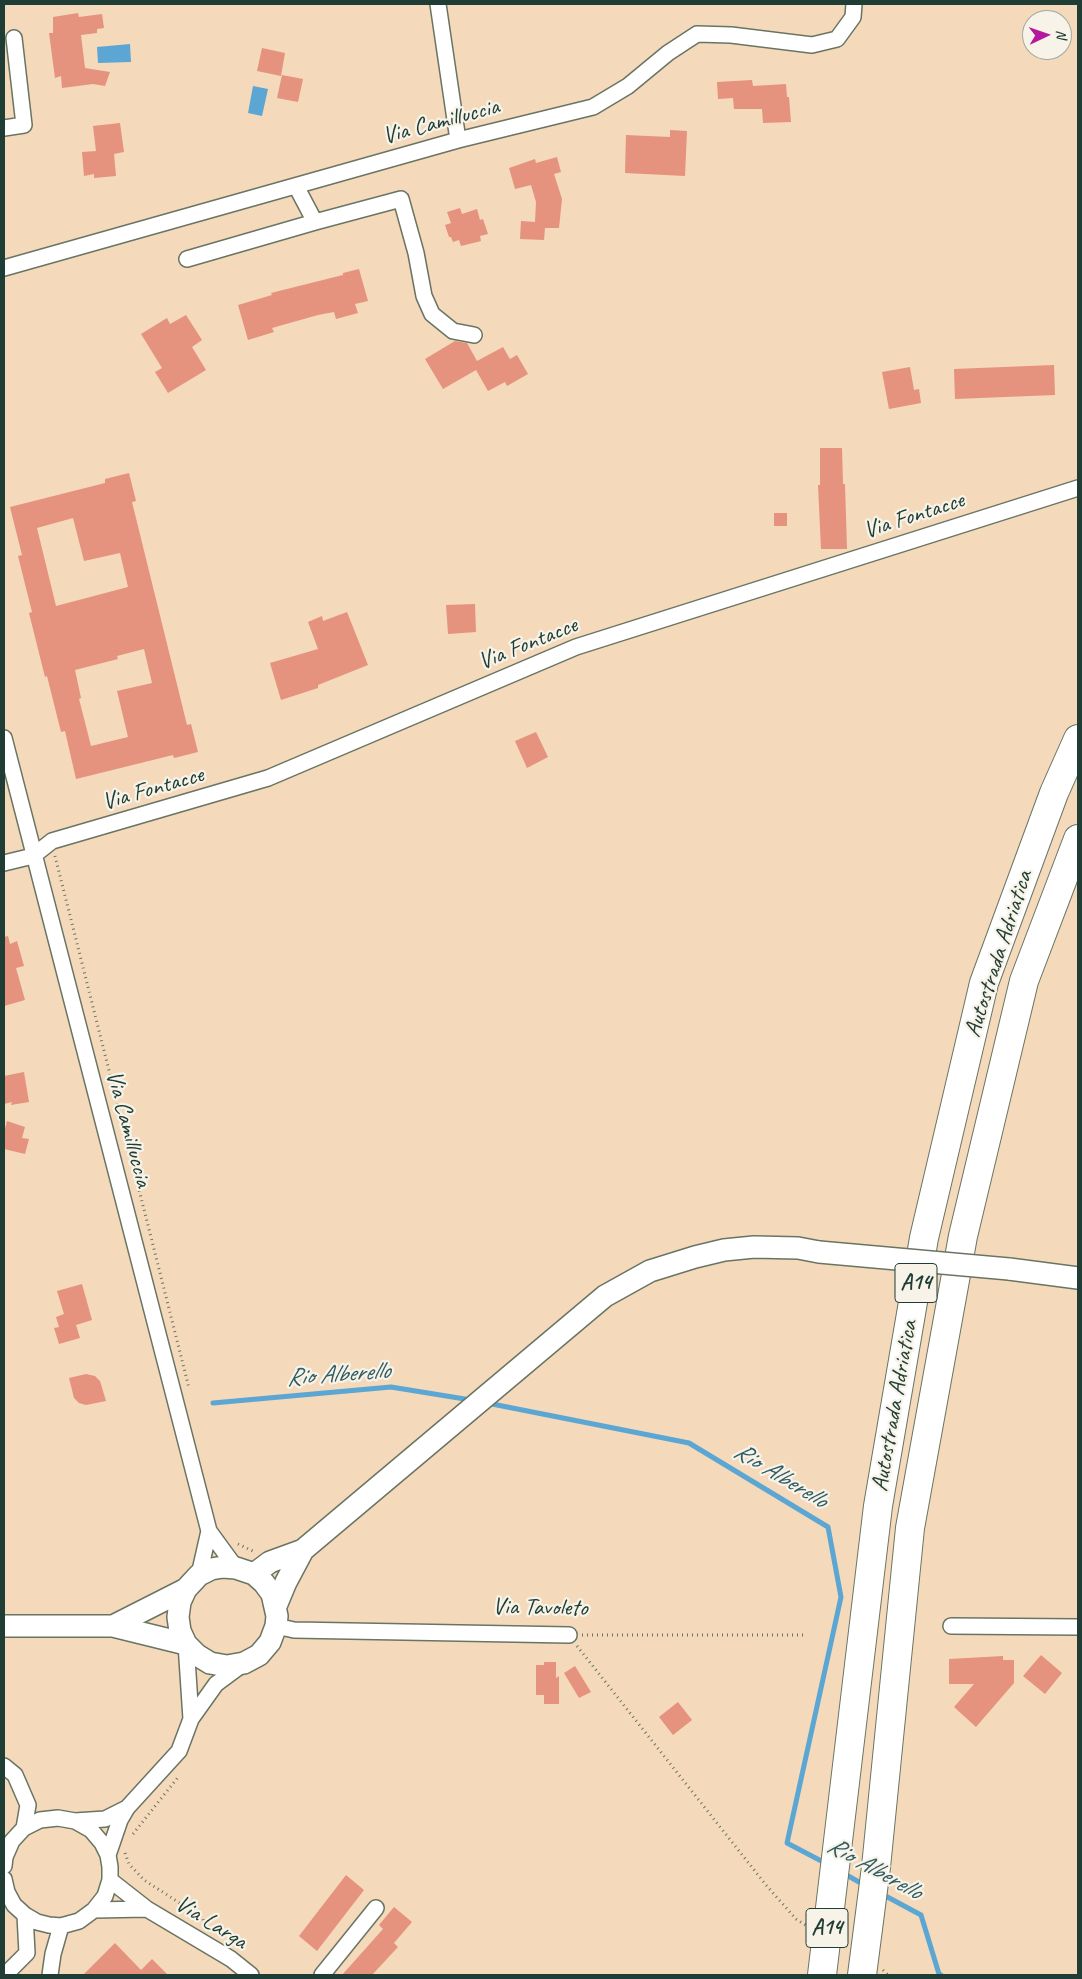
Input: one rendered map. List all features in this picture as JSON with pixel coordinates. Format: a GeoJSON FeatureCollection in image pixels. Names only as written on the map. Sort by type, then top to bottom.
{"type":"FeatureCollection","features":[{"type":"Feature","properties":{"kind":"highway","name":"Autostrada Adriatica"},"geometry":{"type":"LineString","coordinates":[[822,1975],[878,1506],[924,1238],[984,983],[1054,793],[1078,739]]}},
{"type":"Feature","properties":{"kind":"highway","name":"Autostrada Adriatica"},"geometry":{"type":"LineString","coordinates":[[862,1975],[876,1867],[910,1528],[963,1236],[1024,981],[1078,839]]}},
{"type":"Feature","properties":{"kind":"main road"},"geometry":{"type":"LineString","coordinates":[[113,1626],[217,1568],[253,1568],[303,1550],[605,1296],[650,1271],[724,1250],[798,1248],[819,1252],[1078,1278]]}},
{"type":"Feature","properties":{"kind":"main road"},"geometry":{"type":"LineString","coordinates":[[192,1582],[180,1602],[178,1617],[180,1631],[186,1644],[197,1655],[210,1663],[227,1666],[244,1663],[259,1655],[270,1642],[286,1582],[303,1550]]}},
{"type":"Feature","properties":{"kind":"main road"},"geometry":{"type":"LineString","coordinates":[[253,1568],[272,1594],[276,1616]]}},
{"type":"Feature","properties":{"kind":"main road"},"geometry":{"type":"LineString","coordinates":[[4,1626],[113,1626],[186,1644]]}},
{"type":"Feature","properties":{"kind":"street"},"geometry":{"type":"LineString","coordinates":[[438,4],[458,140]]}},
{"type":"Feature","properties":{"kind":"street","name":"Via Camilluccia"},"geometry":{"type":"LineString","coordinates":[[4,268],[458,140],[593,107],[628,86],[668,53],[697,34],[731,34],[812,45],[837,39],[853,16],[854,4]]}},
{"type":"Feature","properties":{"kind":"street"},"geometry":{"type":"LineString","coordinates":[[4,128],[24,125],[14,38]]}},
{"type":"Feature","properties":{"kind":"street"},"geometry":{"type":"LineString","coordinates":[[296,186],[314,222]]}},
{"type":"Feature","properties":{"kind":"street"},"geometry":{"type":"LineString","coordinates":[[187,259],[401,199],[416,253],[424,296],[432,314],[453,330],[474,335]]}},
{"type":"Feature","properties":{"kind":"street","name":"Via Fontacce"},"geometry":{"type":"LineString","coordinates":[[4,863],[33,856],[52,841],[268,778],[576,647],[1078,488]]}},
{"type":"Feature","properties":{"kind":"street","name":"Via Camilluccia"},"geometry":{"type":"LineString","coordinates":[[4,738],[33,856],[210,1531],[192,1582]]}},
{"type":"Feature","properties":{"kind":"street","name":"Via Camilluccia"},"geometry":{"type":"LineString","coordinates":[[210,1531],[253,1568]]}},
{"type":"Feature","properties":{"kind":"street","name":"Via Tavoleto"},"geometry":{"type":"LineString","coordinates":[[276,1616],[294,1630],[569,1635]]}},
{"type":"Feature","properties":{"kind":"street"},"geometry":{"type":"LineString","coordinates":[[951,1626],[1078,1627]]}},
{"type":"Feature","properties":{"kind":"street"},"geometry":{"type":"LineString","coordinates":[[186,1644],[191,1719]]}},
{"type":"Feature","properties":{"kind":"street"},"geometry":{"type":"LineString","coordinates":[[108,1855],[120,1820],[127,1808],[179,1750],[191,1719],[216,1684],[244,1663]]}},
{"type":"Feature","properties":{"kind":"street"},"geometry":{"type":"LineString","coordinates":[[4,1766],[15,1775],[28,1805],[24,1828],[12,1841],[5,1857],[4,1866]]}},
{"type":"Feature","properties":{"kind":"street"},"geometry":{"type":"LineString","coordinates":[[75,1821],[105,1818],[127,1808]]}},
{"type":"Feature","properties":{"kind":"street","name":"Via Larga"},"geometry":{"type":"LineString","coordinates":[[24,1828],[40,1820],[58,1818],[75,1821],[91,1830],[102,1843],[108,1855],[110,1880],[105,1896],[94,1910],[79,1921],[61,1926]]}},
{"type":"Feature","properties":{"kind":"street","name":"Via Larga"},"geometry":{"type":"LineString","coordinates":[[110,1880],[147,1909],[230,1959],[251,1975]]}},
{"type":"Feature","properties":{"kind":"street"},"geometry":{"type":"LineString","coordinates":[[5,1888],[14,1905],[25,1915],[37,1922],[61,1926],[53,1954],[50,1975]]}},
{"type":"Feature","properties":{"kind":"street"},"geometry":{"type":"LineString","coordinates":[[322,1975],[376,1908]]}},
{"type":"Feature","properties":{"kind":"street","name":"Via Larga"},"geometry":{"type":"LineString","coordinates":[[94,1910],[147,1909]]}},
{"type":"Feature","properties":{"kind":"street"},"geometry":{"type":"LineString","coordinates":[[5,1975],[26,1953],[25,1915]]}},
{"type":"Feature","properties":{"kind":"path"},"geometry":{"type":"LineString","coordinates":[[52,841],[190,1390]]}},
{"type":"Feature","properties":{"kind":"path"},"geometry":{"type":"LineString","coordinates":[[234,1543],[252,1550],[253,1568]]}},
{"type":"Feature","properties":{"kind":"path"},"geometry":{"type":"LineString","coordinates":[[569,1635],[766,1885],[796,1919],[812,1929]]}},
{"type":"Feature","properties":{"kind":"path","name":"Via Tavoleto"},"geometry":{"type":"LineString","coordinates":[[569,1635],[804,1635]]}},
{"type":"Feature","properties":{"kind":"path"},"geometry":{"type":"LineString","coordinates":[[130,1837],[180,1774]]}},
{"type":"Feature","properties":{"kind":"path"},"geometry":{"type":"LineString","coordinates":[[122,1845],[129,1864],[144,1880],[203,1918],[208,1946]]}},
{"type":"Feature","properties":{"kind":"water"},"geometry":{"type":"Polygon","coordinates":[[[130,44],[131,62],[98,63],[97,47],[130,44]]]}},
{"type":"Feature","properties":{"kind":"water"},"geometry":{"type":"Polygon","coordinates":[[[253,86],[268,89],[262,116],[248,113],[253,86]]]}},
{"type":"Feature","properties":{"kind":"building"},"geometry":{"type":"Polygon","coordinates":[[[78,13],[79,17],[102,14],[104,28],[97,29],[97,33],[81,35],[85,68],[110,72],[105,86],[93,84],[62,88],[61,76],[55,78],[49,33],[53,33],[53,17],[78,13]]]}},
{"type":"Feature","properties":{"kind":"building"},"geometry":{"type":"Polygon","coordinates":[[[262,48],[285,53],[281,76],[257,71],[262,48]]]}},
{"type":"Feature","properties":{"kind":"building"},"geometry":{"type":"Polygon","coordinates":[[[282,75],[303,79],[298,102],[277,98],[282,75]]]}},
{"type":"Feature","properties":{"kind":"building"},"geometry":{"type":"Polygon","coordinates":[[[752,80],[753,86],[786,84],[791,122],[763,123],[762,109],[734,109],[733,98],[718,99],[717,82],[752,80]]]}},
{"type":"Feature","properties":{"kind":"building"},"geometry":{"type":"Polygon","coordinates":[[[120,123],[124,152],[114,154],[116,176],[94,178],[94,174],[84,176],[82,152],[96,151],[93,126],[120,123]]]}},
{"type":"Feature","properties":{"kind":"building"},"geometry":{"type":"Polygon","coordinates":[[[670,130],[687,131],[685,176],[625,173],[626,135],[670,137],[670,130]]]}},
{"type":"Feature","properties":{"kind":"building"},"geometry":{"type":"Polygon","coordinates":[[[557,157],[561,172],[554,174],[562,199],[559,228],[545,228],[544,240],[520,239],[521,221],[535,222],[536,202],[531,185],[515,189],[509,168],[535,159],[536,163],[557,157]]]}},
{"type":"Feature","properties":{"kind":"building"},"geometry":{"type":"Polygon","coordinates":[[[460,208],[462,214],[477,209],[480,220],[483,219],[488,234],[480,236],[481,241],[461,246],[459,240],[453,242],[451,237],[449,237],[445,225],[451,223],[447,212],[460,208]]]}},
{"type":"Feature","properties":{"kind":"building"},"geometry":{"type":"Polygon","coordinates":[[[359,269],[368,301],[355,304],[358,313],[336,319],[334,312],[318,315],[272,328],[274,332],[248,340],[238,305],[272,295],[271,293],[343,275],[343,273],[359,269]]]}},
{"type":"Feature","properties":{"kind":"building"},"geometry":{"type":"Polygon","coordinates":[[[186,315],[202,340],[192,347],[206,370],[168,393],[155,372],[162,368],[141,334],[167,318],[170,324],[186,315]]]}},
{"type":"Feature","properties":{"kind":"building"},"geometry":{"type":"Polygon","coordinates":[[[455,341],[467,343],[477,361],[503,347],[510,359],[517,355],[528,374],[507,386],[505,382],[488,391],[476,370],[443,389],[425,359],[455,341]]]}},
{"type":"Feature","properties":{"kind":"building"},"geometry":{"type":"Polygon","coordinates":[[[1054,365],[1055,395],[955,399],[954,369],[1054,365]]]}},
{"type":"Feature","properties":{"kind":"building"},"geometry":{"type":"Polygon","coordinates":[[[910,367],[914,390],[919,389],[921,403],[889,409],[882,372],[910,367]]]}},
{"type":"Feature","properties":{"kind":"building"},"geometry":{"type":"Polygon","coordinates":[[[820,448],[842,448],[847,549],[821,549],[818,485],[820,485],[820,448]]]}},
{"type":"Feature","properties":{"kind":"building"},"geometry":{"type":"Polygon","coordinates":[[[129,473],[136,501],[132,502],[187,725],[191,724],[198,752],[174,758],[173,755],[76,779],[65,731],[61,732],[29,613],[32,612],[18,556],[22,555],[10,507],[105,483],[105,479],[129,473]],[[73,518],[37,528],[56,606],[128,587],[120,553],[84,561],[73,518]],[[144,649],[117,656],[118,659],[75,670],[81,698],[79,699],[91,746],[128,737],[117,691],[152,683],[144,649]]]}},
{"type":"Feature","properties":{"kind":"building"},"geometry":{"type":"Polygon","coordinates":[[[774,513],[787,513],[787,526],[774,526],[774,513]]]}},
{"type":"Feature","properties":{"kind":"building"},"geometry":{"type":"Polygon","coordinates":[[[475,604],[476,632],[448,634],[446,605],[475,604]]]}},
{"type":"Feature","properties":{"kind":"building"},"geometry":{"type":"Polygon","coordinates":[[[347,612],[368,665],[318,685],[318,688],[281,700],[270,663],[318,649],[308,622],[322,616],[323,621],[347,612]]]}},
{"type":"Feature","properties":{"kind":"building"},"geometry":{"type":"Polygon","coordinates":[[[536,732],[548,757],[527,768],[515,741],[536,732]]]}},
{"type":"Feature","properties":{"kind":"building"},"geometry":{"type":"Polygon","coordinates":[[[8,936],[10,944],[17,941],[24,966],[16,968],[25,1000],[4,1006],[4,937],[8,936]]]}},
{"type":"Feature","properties":{"kind":"building"},"geometry":{"type":"Polygon","coordinates":[[[24,1072],[29,1102],[11,1105],[12,1102],[4,1104],[4,1076],[24,1072]]]}},
{"type":"Feature","properties":{"kind":"building"},"geometry":{"type":"Polygon","coordinates":[[[7,1121],[25,1127],[22,1138],[29,1139],[25,1154],[4,1149],[4,1132],[7,1121]]]}},
{"type":"Feature","properties":{"kind":"building"},"geometry":{"type":"Polygon","coordinates":[[[82,1284],[92,1320],[76,1325],[80,1338],[59,1344],[54,1328],[59,1327],[56,1317],[64,1314],[57,1291],[82,1284]]]}},
{"type":"Feature","properties":{"kind":"building"},"geometry":{"type":"Polygon","coordinates":[[[86,1374],[95,1376],[100,1381],[106,1401],[86,1405],[79,1403],[74,1398],[69,1378],[86,1374]]]}},
{"type":"Feature","properties":{"kind":"building"},"geometry":{"type":"Polygon","coordinates":[[[1041,1655],[1062,1673],[1045,1694],[1023,1676],[1041,1655]]]}},
{"type":"Feature","properties":{"kind":"building"},"geometry":{"type":"Polygon","coordinates":[[[1003,1656],[1003,1660],[1014,1660],[1014,1683],[976,1727],[954,1707],[974,1684],[949,1684],[949,1659],[1003,1656]]]}},
{"type":"Feature","properties":{"kind":"building"},"geometry":{"type":"Polygon","coordinates":[[[544,1662],[556,1662],[556,1678],[559,1676],[559,1704],[544,1704],[544,1695],[536,1695],[536,1665],[544,1665],[544,1662]]]}},
{"type":"Feature","properties":{"kind":"building"},"geometry":{"type":"Polygon","coordinates":[[[575,1666],[591,1692],[579,1698],[564,1673],[575,1666]]]}},
{"type":"Feature","properties":{"kind":"building"},"geometry":{"type":"Polygon","coordinates":[[[678,1702],[692,1720],[673,1735],[659,1717],[678,1702]]]}},
{"type":"Feature","properties":{"kind":"building"},"geometry":{"type":"Polygon","coordinates":[[[346,1875],[364,1890],[317,1951],[299,1936],[346,1875]]]}},
{"type":"Feature","properties":{"kind":"building"},"geometry":{"type":"Polygon","coordinates":[[[394,1907],[412,1922],[394,1943],[398,1947],[372,1975],[342,1975],[383,1929],[379,1925],[394,1907]]]}},
{"type":"Feature","properties":{"kind":"building"},"geometry":{"type":"Polygon","coordinates":[[[115,1943],[141,1970],[152,1959],[168,1975],[83,1975],[115,1943]]]}},
{"type":"Feature","properties":{"kind":"waterway","name":"Rio Alberello"},"geometry":{"type":"LineString","coordinates":[[213,1403],[391,1387],[471,1400]]}},
{"type":"Feature","properties":{"kind":"waterway","name":"Rio Alberello"},"geometry":{"type":"LineString","coordinates":[[487,1403],[689,1443],[828,1527],[841,1597],[787,1843],[827,1864]]}},
{"type":"Feature","properties":{"kind":"waterway","name":"Rio Alberello"},"geometry":{"type":"LineString","coordinates":[[843,1873],[866,1886]]}},
{"type":"Feature","properties":{"kind":"waterway","name":"Rio Alberello"},"geometry":{"type":"LineString","coordinates":[[880,1893],[921,1915],[939,1974],[941,1975]]}}]}
